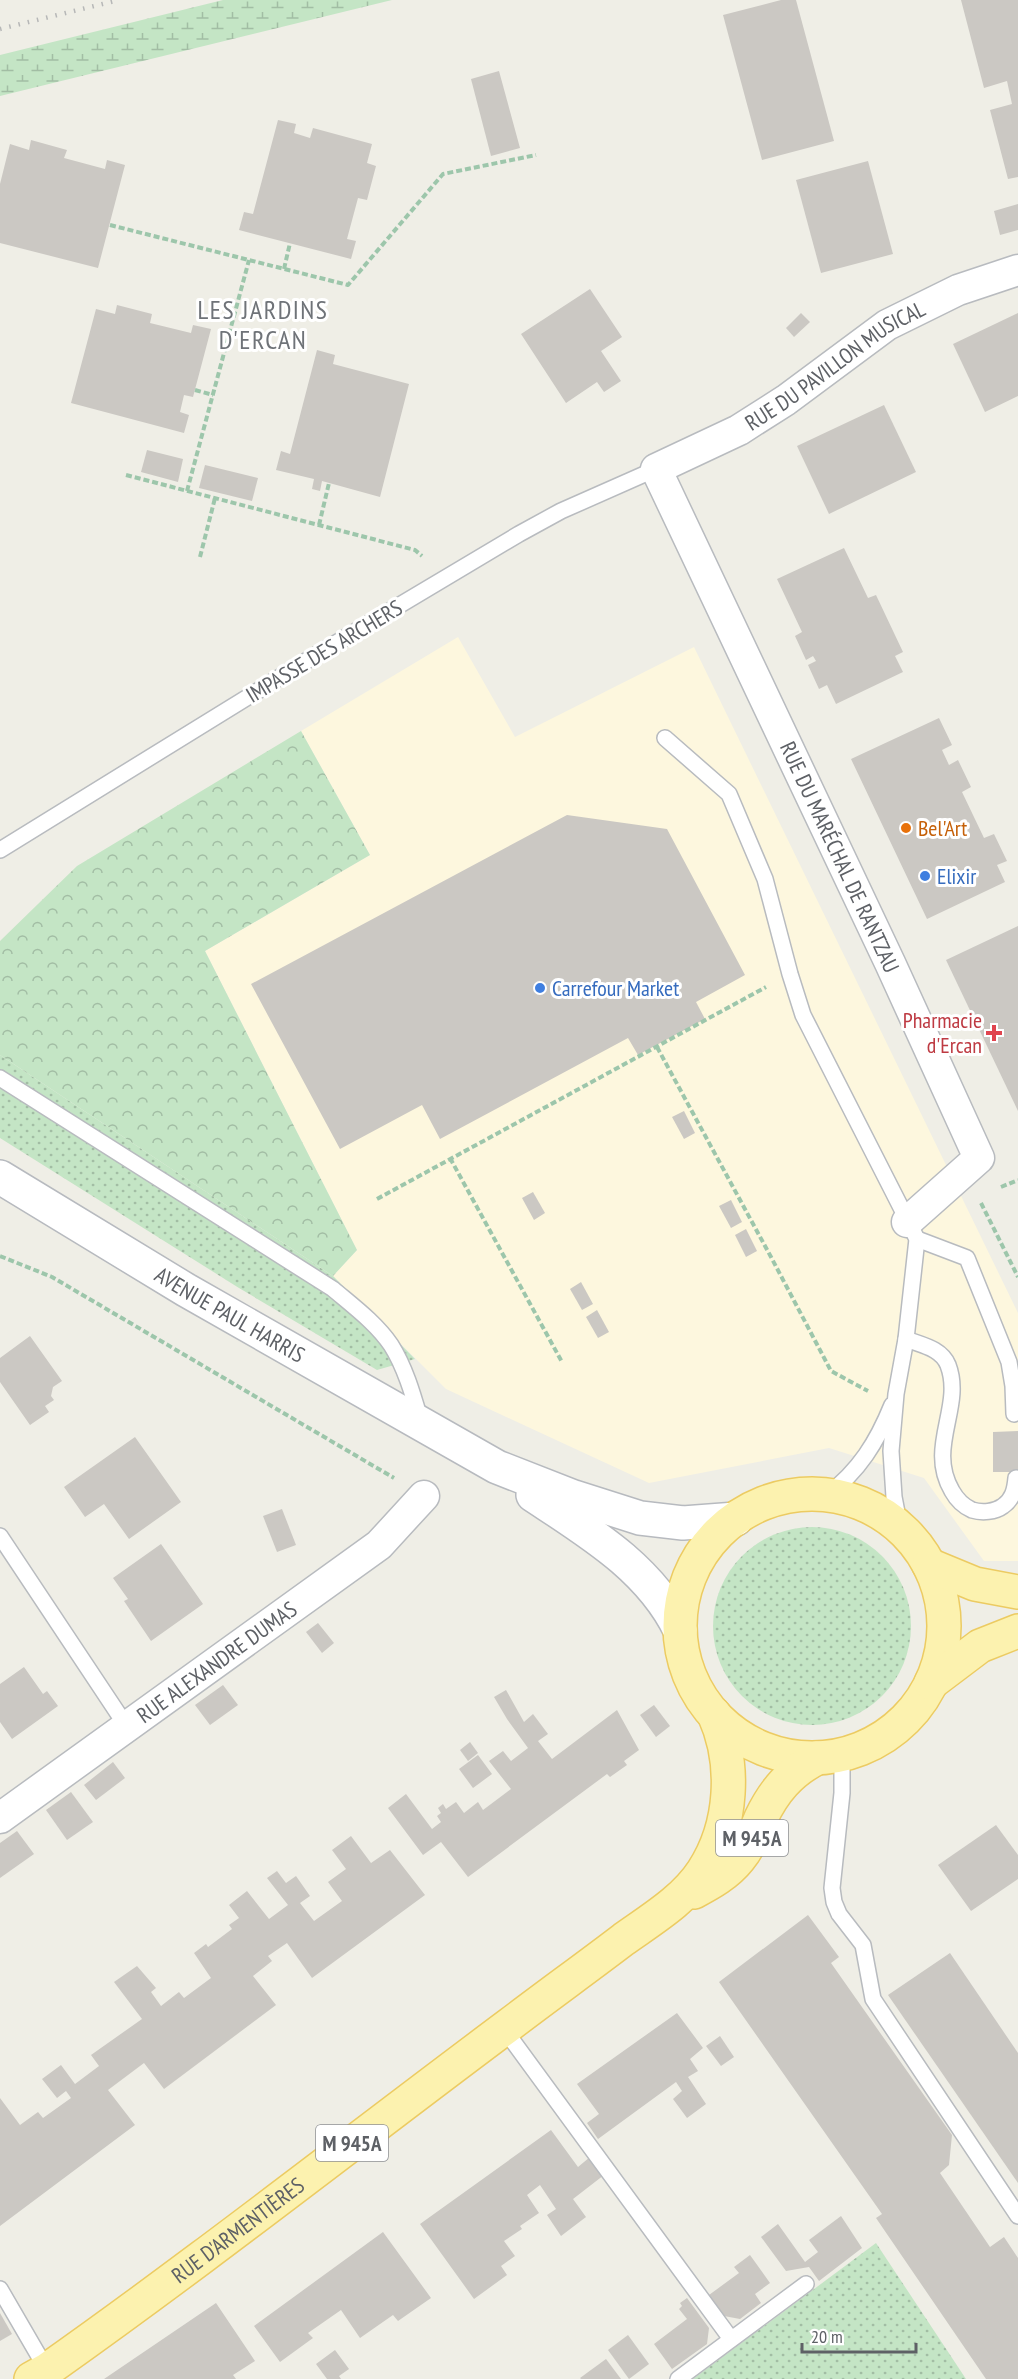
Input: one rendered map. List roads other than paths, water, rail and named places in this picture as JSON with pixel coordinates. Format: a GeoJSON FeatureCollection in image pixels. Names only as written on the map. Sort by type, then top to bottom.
{"type":"FeatureCollection","features":[{"type":"Feature","properties":{"kind":"main road","name":"AVENUE PAUL HARRIS"},"geometry":{"type":"LineString","coordinates":[[0,1177],[186,1290],[497,1467],[552,1489],[640,1518],[683,1523],[736,1519]]}},
{"type":"Feature","properties":{"kind":"main road","name":"AVENUE PAUL HARRIS"},"geometry":{"type":"LineString","coordinates":[[464,1449],[557,1511],[631,1565],[661,1597],[680,1630]]}},
{"type":"Feature","properties":{"kind":"main road"},"geometry":{"type":"LineString","coordinates":[[830,1756],[784,1754],[753,1744],[738,1736],[704,1702],[689,1674],[680,1630],[684,1593],[698,1559],[722,1530],[736,1519],[770,1501],[808,1494],[827,1495],[873,1509],[900,1528],[921,1551],[941,1597],[944,1615],[942,1650],[931,1683]]}},
{"type":"Feature","properties":{"kind":"main road"},"geometry":{"type":"LineString","coordinates":[[928,1565],[975,1584],[1018,1592]]}},
{"type":"Feature","properties":{"kind":"main road"},"geometry":{"type":"LineString","coordinates":[[931,1683],[980,1646],[1018,1631]]}},
{"type":"Feature","properties":{"kind":"main road","name":"RUE D'ARMENTIÈRES"},"geometry":{"type":"LineString","coordinates":[[39,2374],[154,2294],[504,2028],[672,1904],[711,1883],[731,1868],[746,1849],[767,1806],[782,1784],[802,1766],[866,1746],[888,1734],[913,1712],[931,1683]]}},
{"type":"Feature","properties":{"kind":"main road","name":"RUE D'ARMENTIÈRES"},"geometry":{"type":"LineString","coordinates":[[672,1904],[704,1869],[725,1817],[728,1788],[727,1759],[722,1735],[714,1714]]}},
{"type":"Feature","properties":{"kind":"street","name":"RUE DU PAVILLON MUSICAL"},"geometry":{"type":"LineString","coordinates":[[656,469],[739,430],[786,400],[887,326],[958,290],[1018,270]]}},
{"type":"Feature","properties":{"kind":"street","name":"RUE DU MARÉCHAL DE RANTZAU"},"geometry":{"type":"LineString","coordinates":[[656,469],[880,941],[979,1158],[964,1170],[912,1231]]}},
{"type":"Feature","properties":{"kind":"street","name":"RUE ALEXANDRE DUMAS"},"geometry":{"type":"LineString","coordinates":[[0,1818],[379,1545],[424,1496]]}},
{"type":"Feature","properties":{"kind":"lane","name":"IMPASSE DES ARCHERS"},"geometry":{"type":"LineString","coordinates":[[0,850],[310,658],[519,534],[561,512],[656,469]]}},
{"type":"Feature","properties":{"kind":"lane"},"geometry":{"type":"LineString","coordinates":[[665,738],[729,794],[765,879],[803,1015],[912,1231],[906,1339],[896,1394],[892,1466],[894,1497],[900,1528]]}},
{"type":"Feature","properties":{"kind":"lane"},"geometry":{"type":"LineString","coordinates":[[0,1078],[333,1289],[355,1307],[392,1347],[413,1394],[421,1425]]}},
{"type":"Feature","properties":{"kind":"lane"},"geometry":{"type":"LineString","coordinates":[[912,1231],[967,1258],[1009,1362],[1014,1414]]}},
{"type":"Feature","properties":{"kind":"lane"},"geometry":{"type":"LineString","coordinates":[[906,1339],[938,1351],[947,1363],[951,1378],[951,1397],[942,1464],[945,1477],[954,1495],[964,1505],[974,1510],[983,1512],[996,1510],[1004,1506],[1012,1497],[1016,1478]]}},
{"type":"Feature","properties":{"kind":"lane"},"geometry":{"type":"LineString","coordinates":[[827,1495],[848,1478],[866,1457],[896,1394]]}},
{"type":"Feature","properties":{"kind":"lane"},"geometry":{"type":"LineString","coordinates":[[0,1536],[127,1727]]}},
{"type":"Feature","properties":{"kind":"lane"},"geometry":{"type":"LineString","coordinates":[[830,1756],[843,1793],[831,1888],[839,1914],[863,1945],[873,1999],[1018,2216]]}},
{"type":"Feature","properties":{"kind":"lane"},"geometry":{"type":"LineString","coordinates":[[504,2028],[731,2339]]}},
{"type":"Feature","properties":{"kind":"lane"},"geometry":{"type":"LineString","coordinates":[[678,2379],[806,2284]]}},
{"type":"Feature","properties":{"kind":"lane"},"geometry":{"type":"LineString","coordinates":[[0,2289],[39,2374]]}},
{"type":"Feature","properties":{"kind":"railway"},"geometry":{"type":"LineString","coordinates":[[0,29],[119,0]]}},
{"type":"Feature","properties":{"kind":"place","name":"Bel'Art"},"geometry":{"type":"Point","coordinates":[906,828]}},
{"type":"Feature","properties":{"kind":"place","name":"Elixir"},"geometry":{"type":"Point","coordinates":[925,876]}},
{"type":"Feature","properties":{"kind":"place","name":"Carrefour Market"},"geometry":{"type":"Point","coordinates":[540,988]}},
{"type":"Feature","properties":{"kind":"place","name":"Pharmacie d'Ercan"},"geometry":{"type":"Point","coordinates":[994,1033]}},
{"type":"Feature","properties":{"kind":"district","name":"LES JARDINS D'ERCAN"},"geometry":{"type":"Point","coordinates":[263,324]}}]}
